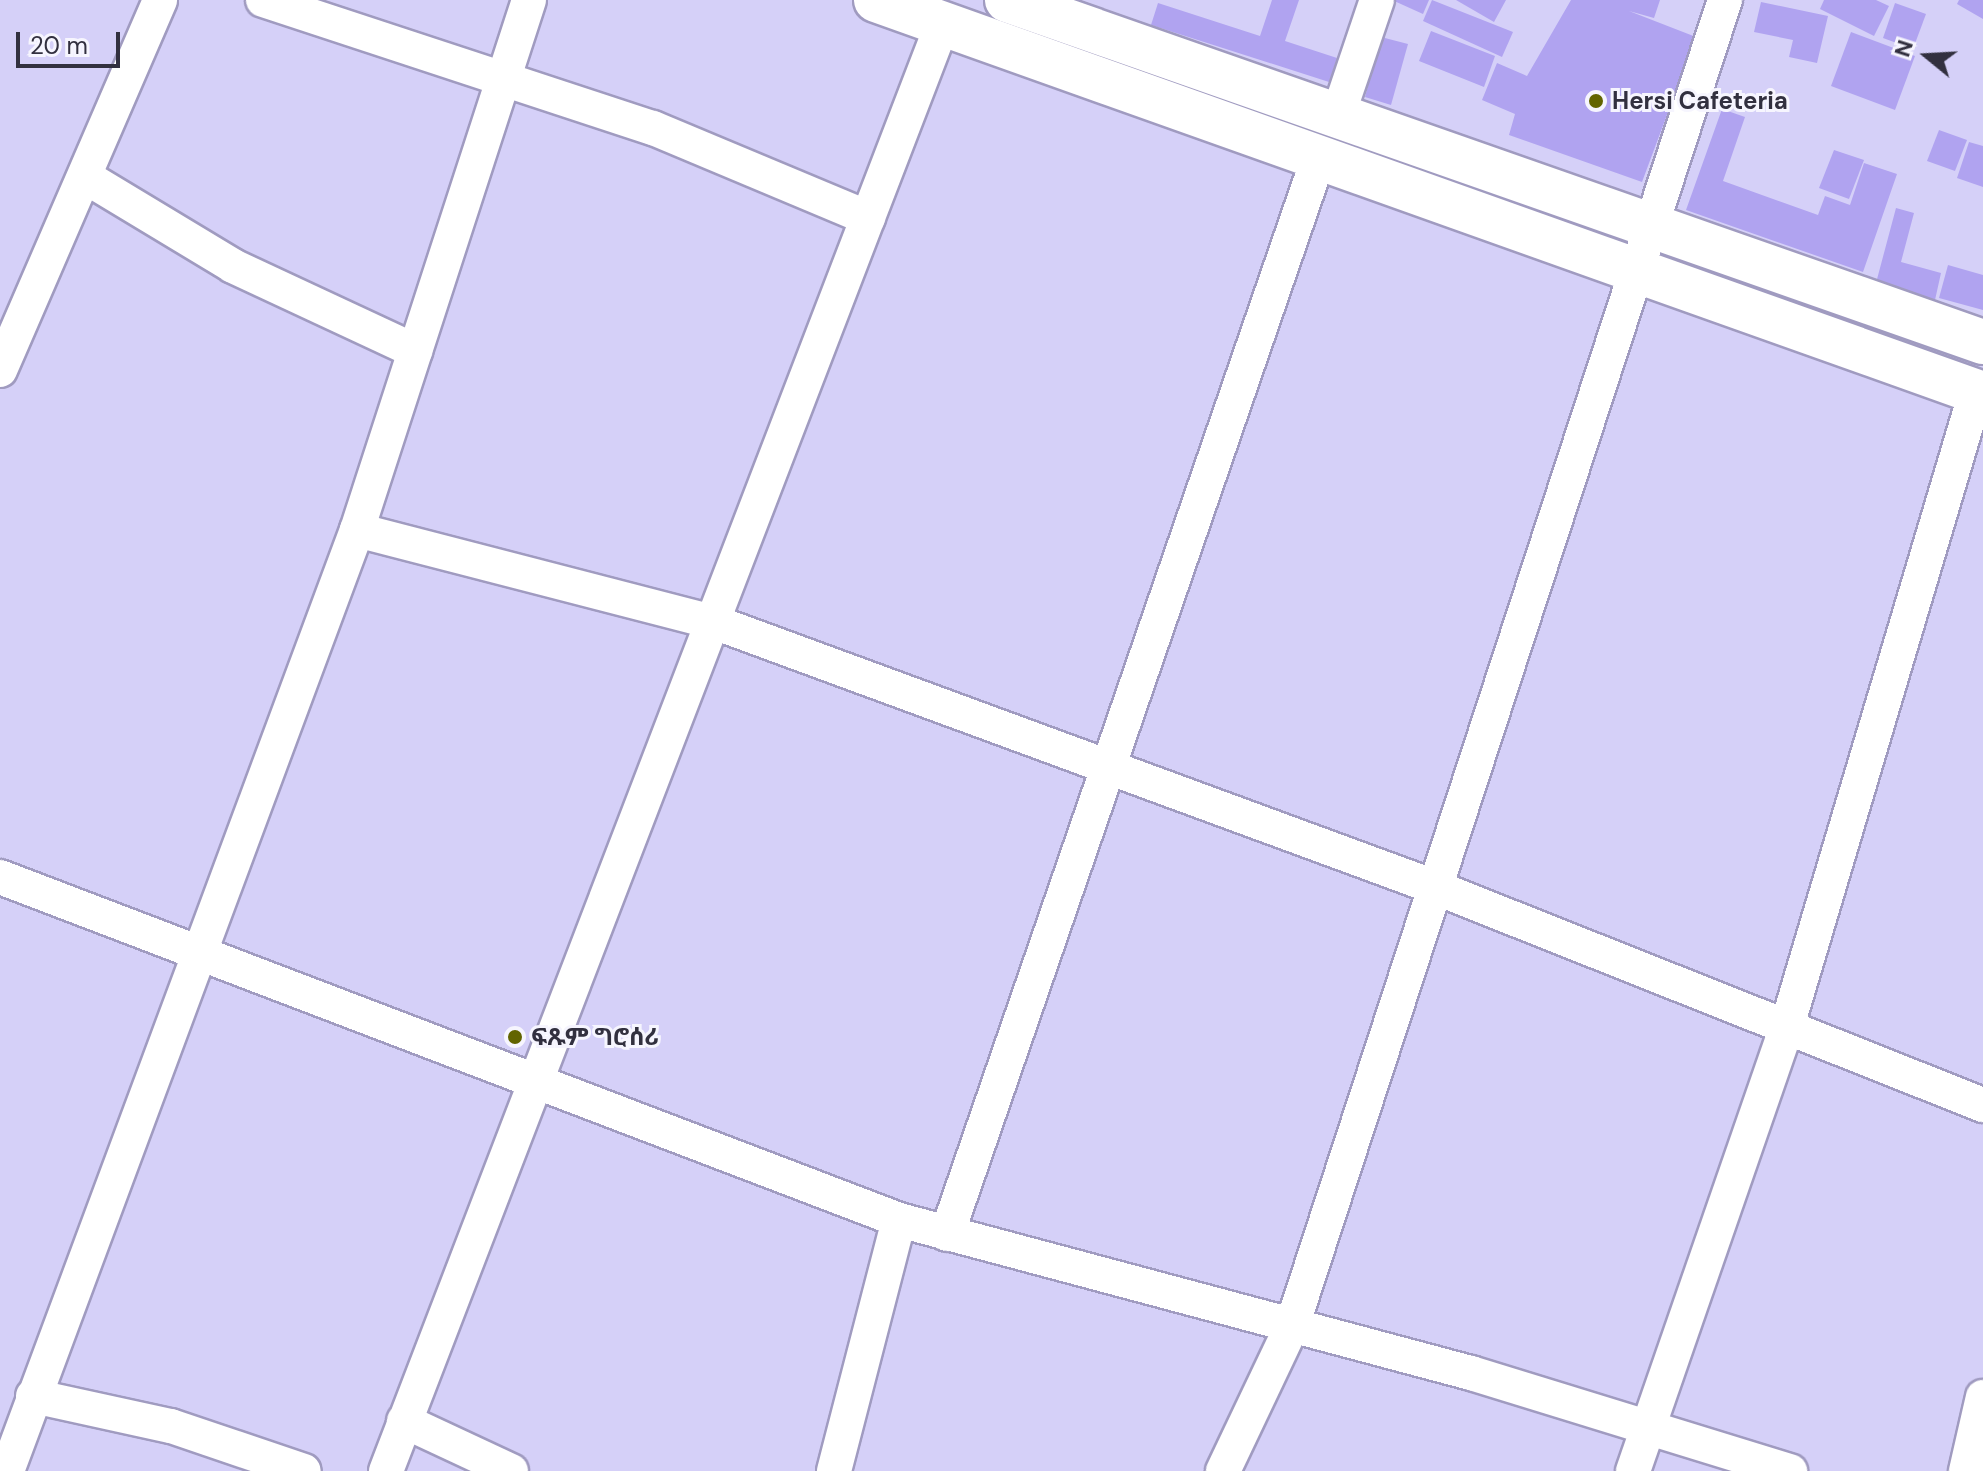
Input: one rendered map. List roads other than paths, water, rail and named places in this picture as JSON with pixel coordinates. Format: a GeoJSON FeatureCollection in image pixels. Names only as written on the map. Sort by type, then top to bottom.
{"type":"FeatureCollection","features":[{"type":"Feature","properties":{"kind":"main road"},"geometry":{"type":"LineString","coordinates":[[876,0],[1320,154],[1980,393]]}},
{"type":"Feature","properties":{"kind":"main road"},"geometry":{"type":"LineString","coordinates":[[1007,0],[1983,342]]}},
{"type":"Feature","properties":{"kind":"street"},"geometry":{"type":"LineString","coordinates":[[0,370],[89,179],[160,0]]}},
{"type":"Feature","properties":{"kind":"street"},"geometry":{"type":"LineString","coordinates":[[263,0],[653,128],[868,218]]}},
{"type":"Feature","properties":{"kind":"street"},"geometry":{"type":"LineString","coordinates":[[7,1471],[201,957],[357,530],[529,0]]}},
{"type":"Feature","properties":{"kind":"street"},"geometry":{"type":"LineString","coordinates":[[1338,115],[1377,0]]}},
{"type":"Feature","properties":{"kind":"street"},"geometry":{"type":"LineString","coordinates":[[1223,1471],[1292,1326],[1432,886],[1640,272],[1725,0]]}},
{"type":"Feature","properties":{"kind":"street"},"geometry":{"type":"LineString","coordinates":[[386,1471],[943,22]]}},
{"type":"Feature","properties":{"kind":"street"},"geometry":{"type":"LineString","coordinates":[[947,1234],[1104,767],[1320,154]]}},
{"type":"Feature","properties":{"kind":"street"},"geometry":{"type":"LineString","coordinates":[[89,179],[233,266],[415,351]]}},
{"type":"Feature","properties":{"kind":"street"},"geometry":{"type":"LineString","coordinates":[[1633,1471],[1644,1427],[1787,1026],[1980,393]]}},
{"type":"Feature","properties":{"kind":"street"},"geometry":{"type":"LineString","coordinates":[[357,530],[714,622],[1432,886],[1983,1105]]}},
{"type":"Feature","properties":{"kind":"street"},"geometry":{"type":"LineString","coordinates":[[0,877],[201,957],[899,1220],[1292,1326],[1790,1471]]}},
{"type":"Feature","properties":{"kind":"street"},"geometry":{"type":"LineString","coordinates":[[834,1471],[899,1220]]}},
{"type":"Feature","properties":{"kind":"street"},"geometry":{"type":"LineString","coordinates":[[33,1396],[171,1426],[304,1471]]}},
{"type":"Feature","properties":{"kind":"street"},"geometry":{"type":"LineString","coordinates":[[1966,1471],[1983,1397]]}},
{"type":"Feature","properties":{"kind":"street"},"geometry":{"type":"LineString","coordinates":[[404,1421],[511,1471]]}},
{"type":"Feature","properties":{"kind":"place","name":"Hersi Cafeteria"},"geometry":{"type":"Point","coordinates":[1596,101]}},
{"type":"Feature","properties":{"kind":"place","name":"ፍጹም ግሮሰሪ"},"geometry":{"type":"Point","coordinates":[515,1037]}}]}
